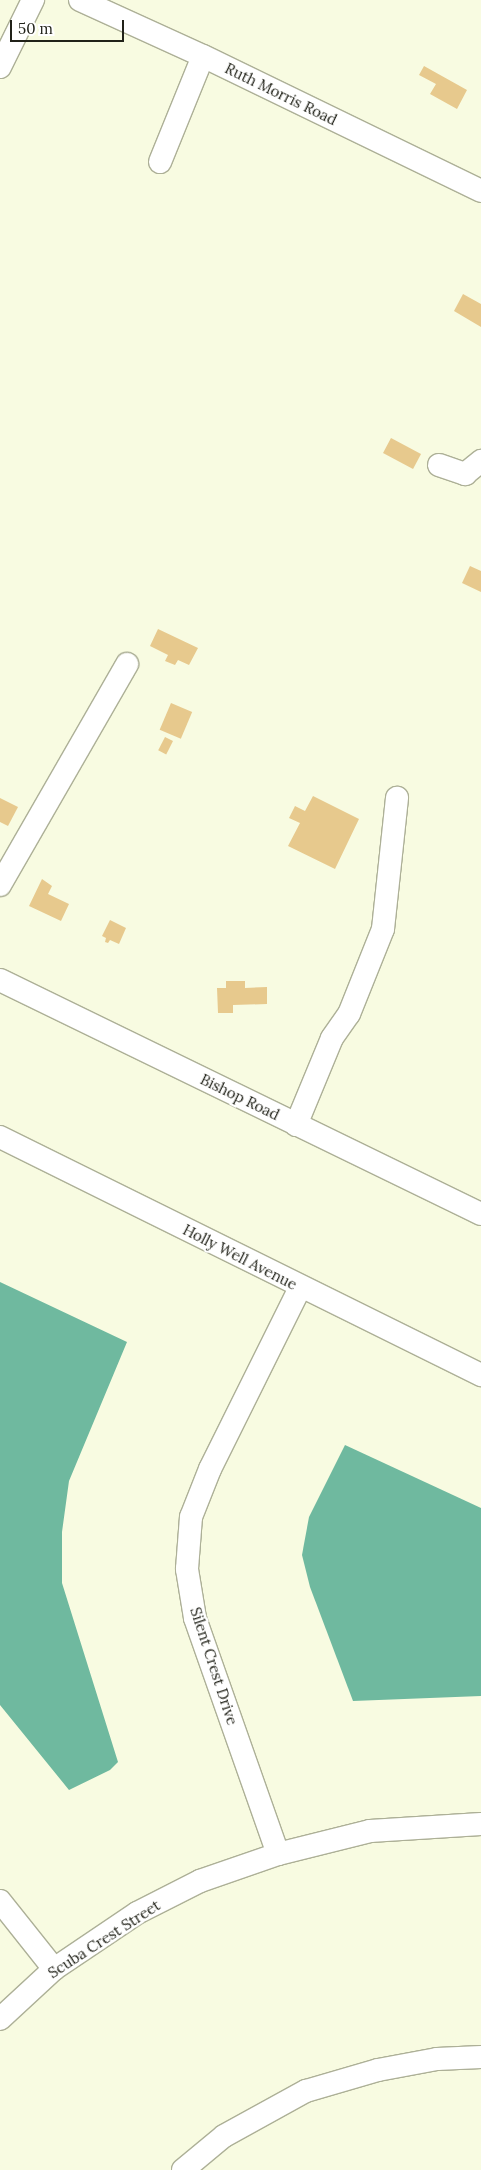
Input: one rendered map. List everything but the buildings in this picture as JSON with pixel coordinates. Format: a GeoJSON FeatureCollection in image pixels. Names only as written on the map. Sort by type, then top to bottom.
{"type":"FeatureCollection","features":[{"type":"Feature","properties":{"kind":"street"},"geometry":{"type":"LineString","coordinates":[[0,67],[33,0]]}},
{"type":"Feature","properties":{"kind":"street","name":"Ruth Morris Road"},"geometry":{"type":"LineString","coordinates":[[80,0],[204,56],[481,191]]}},
{"type":"Feature","properties":{"kind":"street"},"geometry":{"type":"LineString","coordinates":[[160,162],[204,56]]}},
{"type":"Feature","properties":{"kind":"street"},"geometry":{"type":"LineString","coordinates":[[439,466],[465,474],[481,461]]}},
{"type":"Feature","properties":{"kind":"street"},"geometry":{"type":"LineString","coordinates":[[0,885],[127,664]]}},
{"type":"Feature","properties":{"kind":"street"},"geometry":{"type":"LineString","coordinates":[[296,1125],[332,1038],[350,1014],[383,930],[397,798]]}},
{"type":"Feature","properties":{"kind":"street","name":"Bishop Road"},"geometry":{"type":"LineString","coordinates":[[0,980],[481,1214]]}},
{"type":"Feature","properties":{"kind":"street","name":"Holly Well Avenue"},"geometry":{"type":"LineString","coordinates":[[0,1137],[300,1288],[481,1375]]}},
{"type":"Feature","properties":{"kind":"street","name":"Silent Crest Drive"},"geometry":{"type":"LineString","coordinates":[[278,1854],[195,1618],[187,1568],[191,1518],[210,1469],[300,1288]]}},
{"type":"Feature","properties":{"kind":"street","name":"Scuba Crest Street"},"geometry":{"type":"LineString","coordinates":[[0,2019],[54,1969],[137,1913],[200,1881],[278,1854],[370,1831],[481,1824]]}},
{"type":"Feature","properties":{"kind":"street"},"geometry":{"type":"LineString","coordinates":[[0,1901],[54,1969]]}},
{"type":"Feature","properties":{"kind":"street"},"geometry":{"type":"LineString","coordinates":[[183,2170],[224,2136],[306,2091],[378,2070],[437,2060],[481,2057]]}},
{"type":"Feature","properties":{"kind":"shaded area"},"geometry":{"type":"Polygon","coordinates":[[[0,1282],[127,1342],[69,1481],[62,1532],[62,1583],[118,1762],[110,1770],[69,1790],[0,1705],[0,1282]]]}},
{"type":"Feature","properties":{"kind":"shaded area"},"geometry":{"type":"Polygon","coordinates":[[[345,1445],[481,1508],[481,1696],[353,1701],[310,1587],[302,1555],[309,1517],[345,1445]]]}}]}
